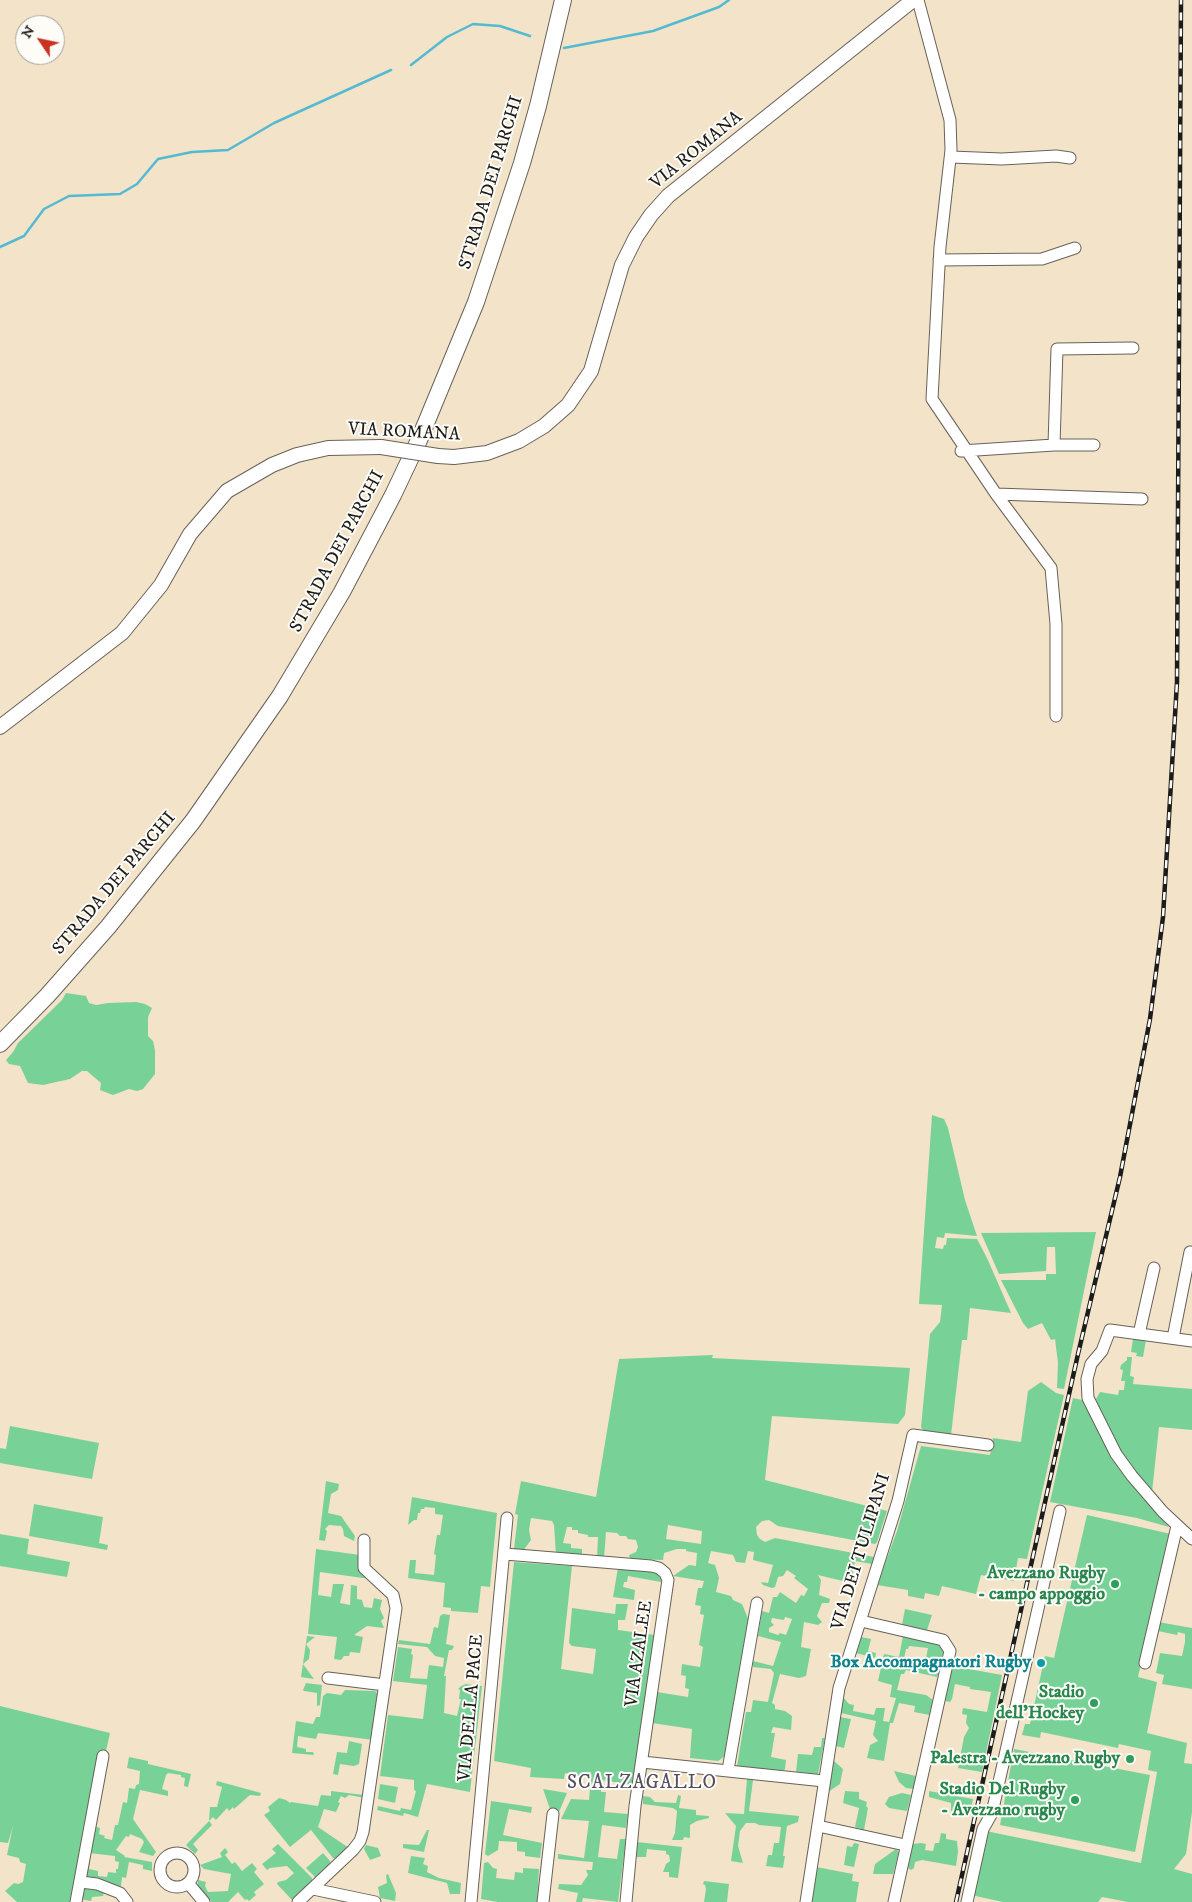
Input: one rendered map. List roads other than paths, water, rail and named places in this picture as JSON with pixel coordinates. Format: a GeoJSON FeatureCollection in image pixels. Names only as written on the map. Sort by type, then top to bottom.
{"type":"FeatureCollection","features":[{"type":"Feature","properties":{"kind":"highway","name":"STRADA DEI PARCHI"},"geometry":{"type":"LineString","coordinates":[[0,1030],[94,928],[186,814],[271,691],[320,611],[351,554],[418,417],[466,299],[511,164],[553,0]]}},
{"type":"Feature","properties":{"kind":"highway","name":"STRADA DEI PARCHI"},"geometry":{"type":"LineString","coordinates":[[0,1044],[47,996],[108,927],[194,821],[280,696],[342,592],[393,495],[419,440],[476,302],[525,154],[563,0]]}},
{"type":"Feature","properties":{"kind":"main road","name":"VIA ROMANA"},"geometry":{"type":"LineString","coordinates":[[0,728],[122,633],[161,585],[190,534],[227,491],[272,465],[297,455],[328,448],[380,447],[454,457],[487,453],[519,441],[544,426],[568,405],[591,371],[622,265],[636,237],[651,215],[668,196],[913,0]]}},
{"type":"Feature","properties":{"kind":"street"},"geometry":{"type":"LineString","coordinates":[[918,0],[950,120],[951,157],[939,260],[932,399],[964,450],[1051,568],[1056,624],[1056,716]]}},
{"type":"Feature","properties":{"kind":"street"},"geometry":{"type":"LineString","coordinates":[[951,157],[1002,159],[1056,156],[1070,158]]}},
{"type":"Feature","properties":{"kind":"street"},"geometry":{"type":"LineString","coordinates":[[939,260],[1042,259],[1074,248]]}},
{"type":"Feature","properties":{"kind":"street"},"geometry":{"type":"LineString","coordinates":[[1054,445],[1058,349],[1133,348]]}},
{"type":"Feature","properties":{"kind":"street"},"geometry":{"type":"LineString","coordinates":[[964,450],[1054,445],[1094,445]]}},
{"type":"Feature","properties":{"kind":"street"},"geometry":{"type":"LineString","coordinates":[[996,494],[1142,499]]}},
{"type":"Feature","properties":{"kind":"street"},"geometry":{"type":"LineString","coordinates":[[1174,1338],[1190,1252]]}},
{"type":"Feature","properties":{"kind":"street"},"geometry":{"type":"LineString","coordinates":[[1139,1334],[1154,1268]]}},
{"type":"Feature","properties":{"kind":"street"},"geometry":{"type":"LineString","coordinates":[[1192,1341],[1110,1330],[1102,1351],[1091,1364],[1087,1379],[1088,1398],[1116,1454],[1132,1476],[1177,1526],[1192,1539]]}},
{"type":"Feature","properties":{"kind":"street","name":"VIA DEI TULIPANI"},"geometry":{"type":"LineString","coordinates":[[806,1902],[839,1688],[898,1501],[913,1435],[988,1445]]}},
{"type":"Feature","properties":{"kind":"street"},"geometry":{"type":"LineString","coordinates":[[967,1902],[983,1829],[992,1813],[1060,1511]]}},
{"type":"Feature","properties":{"kind":"street","name":"VIA DELLA PACE"},"geometry":{"type":"LineString","coordinates":[[471,1902],[507,1518]]}},
{"type":"Feature","properties":{"kind":"street"},"geometry":{"type":"LineString","coordinates":[[1145,1662],[1177,1526]]}},
{"type":"Feature","properties":{"kind":"street"},"geometry":{"type":"LineString","coordinates":[[298,1902],[353,1850],[360,1841],[363,1832],[396,1615],[396,1603],[392,1595],[364,1568],[364,1540]]}},
{"type":"Feature","properties":{"kind":"street","name":"VIA AZALEE"},"geometry":{"type":"LineString","coordinates":[[505,1554],[650,1566],[659,1568],[665,1573],[668,1580],[635,1806],[626,1902]]}},
{"type":"Feature","properties":{"kind":"street"},"geometry":{"type":"LineString","coordinates":[[728,1770],[757,1603]]}},
{"type":"Feature","properties":{"kind":"street"},"geometry":{"type":"LineString","coordinates":[[861,1621],[943,1640],[950,1651],[894,1902]]}},
{"type":"Feature","properties":{"kind":"street"},"geometry":{"type":"LineString","coordinates":[[328,1678],[386,1685]]}},
{"type":"Feature","properties":{"kind":"street"},"geometry":{"type":"LineString","coordinates":[[76,1902],[103,1756]]}},
{"type":"Feature","properties":{"kind":"street"},"geometry":{"type":"LineString","coordinates":[[642,1762],[824,1782]]}},
{"type":"Feature","properties":{"kind":"street"},"geometry":{"type":"LineString","coordinates":[[543,1902],[553,1814]]}},
{"type":"Feature","properties":{"kind":"street"},"geometry":{"type":"LineString","coordinates":[[818,1826],[906,1845]]}},
{"type":"Feature","properties":{"kind":"street"},"geometry":{"type":"LineString","coordinates":[[80,1882],[97,1884],[120,1893],[128,1902]]}},
{"type":"Feature","properties":{"kind":"street"},"geometry":{"type":"LineString","coordinates":[[188,1883],[204,1902]]}},
{"type":"Feature","properties":{"kind":"street"},"geometry":{"type":"LineString","coordinates":[[313,1889],[375,1902]]}},
{"type":"Feature","properties":{"kind":"waterway"},"geometry":{"type":"LineString","coordinates":[[564,48],[653,31],[719,7],[729,0]]}},
{"type":"Feature","properties":{"kind":"waterway"},"geometry":{"type":"LineString","coordinates":[[411,65],[447,37],[473,24],[500,26],[530,36]]}},
{"type":"Feature","properties":{"kind":"waterway"},"geometry":{"type":"LineString","coordinates":[[0,247],[24,236],[44,209],[69,196],[120,194],[137,184],[158,159],[192,152],[228,150],[274,123],[391,70]]}},
{"type":"Feature","properties":{"kind":"railway"},"geometry":{"type":"LineString","coordinates":[[956,1902],[1078,1354],[1120,1177],[1150,1019],[1163,917],[1177,682],[1181,0]]}},
{"type":"Feature","properties":{"kind":"place","name":"Avezzano Rugby - campo appoggio"},"geometry":{"type":"Point","coordinates":[1115,1584]}},
{"type":"Feature","properties":{"kind":"place","name":"Box Accompagnatori Rugby"},"geometry":{"type":"Point","coordinates":[1041,1663]}},
{"type":"Feature","properties":{"kind":"place","name":"Stadio dell'Hockey"},"geometry":{"type":"Point","coordinates":[1094,1703]}},
{"type":"Feature","properties":{"kind":"place","name":"Palestra - Avezzano Rugby"},"geometry":{"type":"Point","coordinates":[1130,1759]}},
{"type":"Feature","properties":{"kind":"place","name":"Stadio Del Rugby - Avezzano rugby"},"geometry":{"type":"Point","coordinates":[1075,1800]}},
{"type":"Feature","properties":{"kind":"district","name":"SCALZAGALLO"},"geometry":{"type":"Point","coordinates":[642,1784]}}]}
